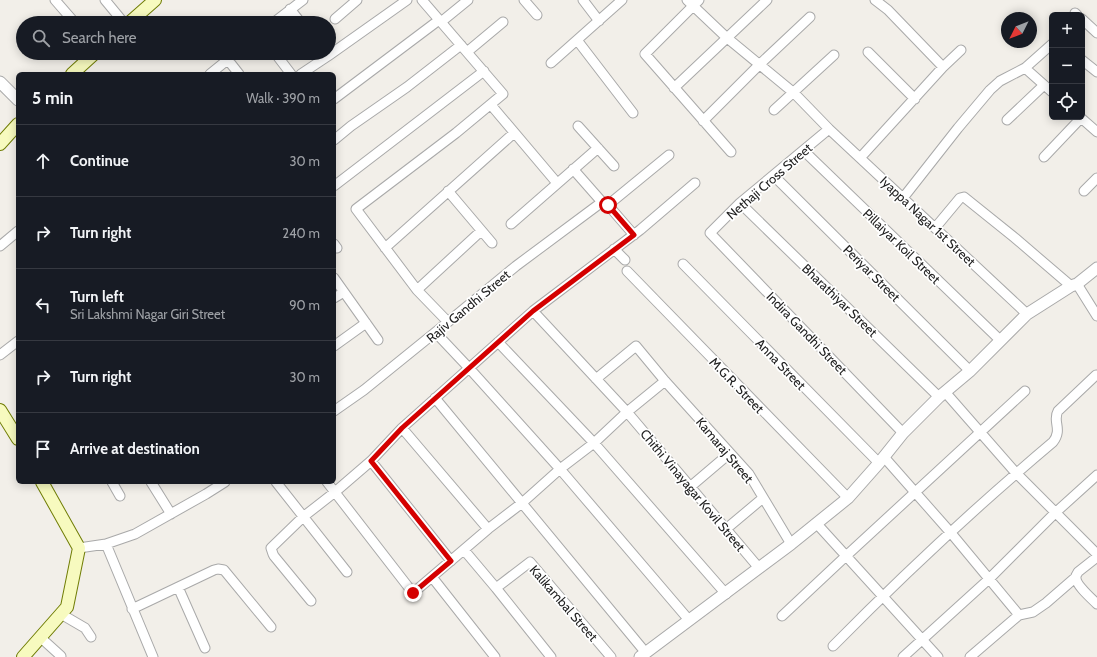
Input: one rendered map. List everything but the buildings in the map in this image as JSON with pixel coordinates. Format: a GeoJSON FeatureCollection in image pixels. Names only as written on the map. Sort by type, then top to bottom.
{"type":"FeatureCollection","features":[{"type":"Feature","properties":{"kind":"main road"},"geometry":{"type":"LineString","coordinates":[[137,16],[155,0]]}},
{"type":"Feature","properties":{"kind":"main road"},"geometry":{"type":"LineString","coordinates":[[74,72],[87,60]]}},
{"type":"Feature","properties":{"kind":"main road"},"geometry":{"type":"LineString","coordinates":[[0,144],[16,126]]}},
{"type":"Feature","properties":{"kind":"main road"},"geometry":{"type":"LineString","coordinates":[[0,410],[16,436]]}},
{"type":"Feature","properties":{"kind":"main road"},"geometry":{"type":"LineString","coordinates":[[23,657],[67,607],[80,548],[43,484]]}},
{"type":"Feature","properties":{"kind":"street"},"geometry":{"type":"LineString","coordinates":[[55,0],[69,16]]}},
{"type":"Feature","properties":{"kind":"street"},"geometry":{"type":"LineString","coordinates":[[105,0],[118,16]]}},
{"type":"Feature","properties":{"kind":"street"},"geometry":{"type":"LineString","coordinates":[[282,16],[303,0]]}},
{"type":"Feature","properties":{"kind":"street"},"geometry":{"type":"LineString","coordinates":[[336,18],[357,0]]}},
{"type":"Feature","properties":{"kind":"street"},"geometry":{"type":"LineString","coordinates":[[336,49],[407,0]]}},
{"type":"Feature","properties":{"kind":"street"},"geometry":{"type":"LineString","coordinates":[[422,0],[484,70],[503,94],[491,105],[356,209],[417,290],[448,322]]}},
{"type":"Feature","properties":{"kind":"street"},"geometry":{"type":"LineString","coordinates":[[336,98],[468,0]]}},
{"type":"Feature","properties":{"kind":"street"},"geometry":{"type":"LineString","coordinates":[[524,0],[536,15]]}},
{"type":"Feature","properties":{"kind":"street"},"geometry":{"type":"LineString","coordinates":[[583,0],[599,21]]}},
{"type":"Feature","properties":{"kind":"street"},"geometry":{"type":"LineString","coordinates":[[551,63],[622,0]]}},
{"type":"Feature","properties":{"kind":"street"},"geometry":{"type":"LineString","coordinates":[[674,88],[726,37],[767,0]]}},
{"type":"Feature","properties":{"kind":"street"},"geometry":{"type":"LineString","coordinates":[[875,0],[888,10],[943,67]]}},
{"type":"Feature","properties":{"kind":"street"},"geometry":{"type":"LineString","coordinates":[[693,2],[645,54],[703,122],[731,152]]}},
{"type":"Feature","properties":{"kind":"street","name":"Iyappa Nagar 1st Street"},"geometry":{"type":"LineString","coordinates":[[693,2],[726,37],[794,93],[829,129],[1027,314]]}},
{"type":"Feature","properties":{"kind":"street"},"geometry":{"type":"LineString","coordinates":[[290,9],[296,16]]}},
{"type":"Feature","properties":{"kind":"street"},"geometry":{"type":"LineString","coordinates":[[703,122],[759,65],[810,17]]}},
{"type":"Feature","properties":{"kind":"street"},"geometry":{"type":"LineString","coordinates":[[336,138],[351,126],[503,22]]}},
{"type":"Feature","properties":{"kind":"street"},"geometry":{"type":"LineString","coordinates":[[1085,22],[1097,33]]}},
{"type":"Feature","properties":{"kind":"street"},"geometry":{"type":"LineString","coordinates":[[577,40],[633,113]]}},
{"type":"Feature","properties":{"kind":"street"},"geometry":{"type":"LineString","coordinates":[[903,198],[990,90],[1000,81],[1025,68],[1049,47]]}},
{"type":"Feature","properties":{"kind":"street"},"geometry":{"type":"LineString","coordinates":[[860,158],[943,67],[961,50]]}},
{"type":"Feature","properties":{"kind":"street"},"geometry":{"type":"LineString","coordinates":[[868,52],[915,99]]}},
{"type":"Feature","properties":{"kind":"street"},"geometry":{"type":"LineString","coordinates":[[774,110],[834,55]]}},
{"type":"Feature","properties":{"kind":"street"},"geometry":{"type":"LineString","coordinates":[[213,72],[228,60],[237,72]]}},
{"type":"Feature","properties":{"kind":"street"},"geometry":{"type":"LineString","coordinates":[[280,60],[289,72]]}},
{"type":"Feature","properties":{"kind":"street"},"geometry":{"type":"LineString","coordinates":[[304,72],[320,60]]}},
{"type":"Feature","properties":{"kind":"street"},"geometry":{"type":"LineString","coordinates":[[1085,62],[1097,72]]}},
{"type":"Feature","properties":{"kind":"street"},"geometry":{"type":"LineString","coordinates":[[1025,68],[1049,89]]}},
{"type":"Feature","properties":{"kind":"street"},"geometry":{"type":"LineString","coordinates":[[336,184],[484,70]]}},
{"type":"Feature","properties":{"kind":"street"},"geometry":{"type":"LineString","coordinates":[[0,82],[16,98]]}},
{"type":"Feature","properties":{"kind":"street"},"geometry":{"type":"LineString","coordinates":[[1007,120],[1044,85]]}},
{"type":"Feature","properties":{"kind":"street"},"geometry":{"type":"LineString","coordinates":[[491,105],[557,183]]}},
{"type":"Feature","properties":{"kind":"street"},"geometry":{"type":"LineString","coordinates":[[1044,157],[1078,120]]}},
{"type":"Feature","properties":{"kind":"street"},"geometry":{"type":"LineString","coordinates":[[1084,120],[1097,132]]}},
{"type":"Feature","properties":{"kind":"street"},"geometry":{"type":"LineString","coordinates":[[578,126],[614,166]]}},
{"type":"Feature","properties":{"kind":"street","name":"Nethaji Cross Street"},"geometry":{"type":"LineString","coordinates":[[710,233],[740,203],[829,129]]}},
{"type":"Feature","properties":{"kind":"street"},"geometry":{"type":"LineString","coordinates":[[385,248],[514,133]]}},
{"type":"Feature","properties":{"kind":"street"},"geometry":{"type":"LineString","coordinates":[[511,224],[598,148]]}},
{"type":"Feature","properties":{"kind":"street","name":"Pillaiyar Koil Street"},"geometry":{"type":"LineString","coordinates":[[804,151],[1000,340]]}},
{"type":"Feature","properties":{"kind":"street","name":"Rajiv Gandhi Street"},"geometry":{"type":"LineString","coordinates":[[336,410],[364,390],[436,333],[516,266],[605,204],[669,155]]}},
{"type":"Feature","properties":{"kind":"street"},"geometry":{"type":"LineString","coordinates":[[574,169],[634,235]]}},
{"type":"Feature","properties":{"kind":"street","name":"Periyar Street"},"geometry":{"type":"LineString","coordinates":[[774,176],[970,371]]}},
{"type":"Feature","properties":{"kind":"street"},"geometry":{"type":"LineString","coordinates":[[1084,190],[1097,178]]}},
{"type":"Feature","properties":{"kind":"street"},"geometry":{"type":"LineString","coordinates":[[311,601],[274,556],[271,548],[303,517],[371,461],[402,428],[533,311],[634,235],[695,183]]}},
{"type":"Feature","properties":{"kind":"street"},"geometry":{"type":"LineString","coordinates":[[448,191],[492,243]]}},
{"type":"Feature","properties":{"kind":"street"},"geometry":{"type":"LineString","coordinates":[[935,228],[960,198],[964,197],[1074,285],[1097,316]]}},
{"type":"Feature","properties":{"kind":"street","name":"Bharathiyar Street"},"geometry":{"type":"LineString","coordinates":[[740,203],[942,394],[1097,556]]}},
{"type":"Feature","properties":{"kind":"street"},"geometry":{"type":"LineString","coordinates":[[417,290],[481,231]]}},
{"type":"Feature","properties":{"kind":"street"},"geometry":{"type":"LineString","coordinates":[[0,246],[16,233]]}},
{"type":"Feature","properties":{"kind":"street","name":"Indira Gandhi Street"},"geometry":{"type":"LineString","coordinates":[[710,233],[903,433]]}},
{"type":"Feature","properties":{"kind":"street"},"geometry":{"type":"LineString","coordinates":[[614,249],[625,260]]}},
{"type":"Feature","properties":{"kind":"street","name":"Anna Street"},"geometry":{"type":"LineString","coordinates":[[684,264],[915,492],[951,533],[1019,616]]}},
{"type":"Feature","properties":{"kind":"street"},"geometry":{"type":"LineString","coordinates":[[435,398],[522,503],[643,655],[726,594],[817,524],[848,498],[882,460],[903,433],[942,394],[970,371],[1027,314],[1074,285],[1097,268]]}},
{"type":"Feature","properties":{"kind":"street","name":"M.G.R. Street"},"geometry":{"type":"LineString","coordinates":[[627,271],[848,498]]}},
{"type":"Feature","properties":{"kind":"street"},"geometry":{"type":"LineString","coordinates":[[336,281],[378,340]]}},
{"type":"Feature","properties":{"kind":"street"},"geometry":{"type":"LineString","coordinates":[[336,297],[344,292]]}},
{"type":"Feature","properties":{"kind":"street","name":"Chithi Vinayagar Kovil Street"},"geometry":{"type":"LineString","coordinates":[[533,311],[627,412],[759,568]]}},
{"type":"Feature","properties":{"kind":"street"},"geometry":{"type":"LineString","coordinates":[[336,345],[366,323]]}},
{"type":"Feature","properties":{"kind":"street"},"geometry":{"type":"LineString","coordinates":[[436,333],[560,469],[690,620]]}},
{"type":"Feature","properties":{"kind":"street"},"geometry":{"type":"LineString","coordinates":[[498,342],[594,443],[726,594]]}},
{"type":"Feature","properties":{"kind":"street"},"geometry":{"type":"LineString","coordinates":[[0,355],[16,343]]}},
{"type":"Feature","properties":{"kind":"street","name":"Kamaraj Street"},"geometry":{"type":"LineString","coordinates":[[596,379],[636,346],[665,381],[749,474],[791,544]]}},
{"type":"Feature","properties":{"kind":"street"},"geometry":{"type":"LineString","coordinates":[[833,646],[882,596],[1016,473],[1053,442],[1058,432],[1056,414],[1096,375]]}},
{"type":"Feature","properties":{"kind":"street"},"geometry":{"type":"LineString","coordinates":[[329,484],[413,593],[488,529],[522,503],[560,469],[594,443],[627,412],[665,381]]}},
{"type":"Feature","properties":{"kind":"street"},"geometry":{"type":"LineString","coordinates":[[782,616],[1025,391]]}},
{"type":"Feature","properties":{"kind":"street"},"geometry":{"type":"LineString","coordinates":[[402,428],[488,529]]}},
{"type":"Feature","properties":{"kind":"street"},"geometry":{"type":"LineString","coordinates":[[690,487],[730,453]]}},
{"type":"Feature","properties":{"kind":"street"},"geometry":{"type":"LineString","coordinates":[[371,461],[451,561]]}},
{"type":"Feature","properties":{"kind":"street"},"geometry":{"type":"LineString","coordinates":[[903,657],[988,579],[1055,513],[1097,475]]}},
{"type":"Feature","properties":{"kind":"street"},"geometry":{"type":"LineString","coordinates":[[113,484],[120,496]]}},
{"type":"Feature","properties":{"kind":"street"},"geometry":{"type":"LineString","coordinates":[[152,484],[171,514]]}},
{"type":"Feature","properties":{"kind":"street"},"geometry":{"type":"LineString","coordinates":[[80,548],[106,544],[135,534],[222,484]]}},
{"type":"Feature","properties":{"kind":"street"},"geometry":{"type":"LineString","coordinates":[[278,484],[347,572]]}},
{"type":"Feature","properties":{"kind":"street"},"geometry":{"type":"LineString","coordinates":[[726,529],[763,498]]}},
{"type":"Feature","properties":{"kind":"street"},"geometry":{"type":"LineString","coordinates":[[817,524],[938,657]]}},
{"type":"Feature","properties":{"kind":"street"},"geometry":{"type":"LineString","coordinates":[[106,544],[153,657]]}},
{"type":"Feature","properties":{"kind":"street"},"geometry":{"type":"LineString","coordinates":[[464,550],[551,657]]}},
{"type":"Feature","properties":{"kind":"street"},"geometry":{"type":"LineString","coordinates":[[970,657],[1019,616],[1033,612],[1046,603],[1076,577],[1078,572],[1097,556]]}},
{"type":"Feature","properties":{"kind":"street","name":"Kalikambal Street"},"geometry":{"type":"LineString","coordinates":[[496,588],[530,562],[610,657]]}},
{"type":"Feature","properties":{"kind":"street"},"geometry":{"type":"LineString","coordinates":[[132,609],[218,569],[224,570],[271,627]]}},
{"type":"Feature","properties":{"kind":"street"},"geometry":{"type":"LineString","coordinates":[[432,577],[495,657]]}},
{"type":"Feature","properties":{"kind":"street"},"geometry":{"type":"LineString","coordinates":[[1076,577],[1079,584],[1097,604]]}},
{"type":"Feature","properties":{"kind":"street"},"geometry":{"type":"LineString","coordinates":[[178,587],[206,648]]}},
{"type":"Feature","properties":{"kind":"street"},"geometry":{"type":"LineString","coordinates":[[61,614],[85,628],[91,637]]}},
{"type":"Feature","properties":{"kind":"street"},"geometry":{"type":"LineString","coordinates":[[40,637],[61,656]]}},
{"type":"Feature","properties":{"kind":"route"},"geometry":{"type":"LineString","coordinates":[[413,593],[451,561],[371,461],[402,428],[533,311],[634,235],[608,205]]}}]}
